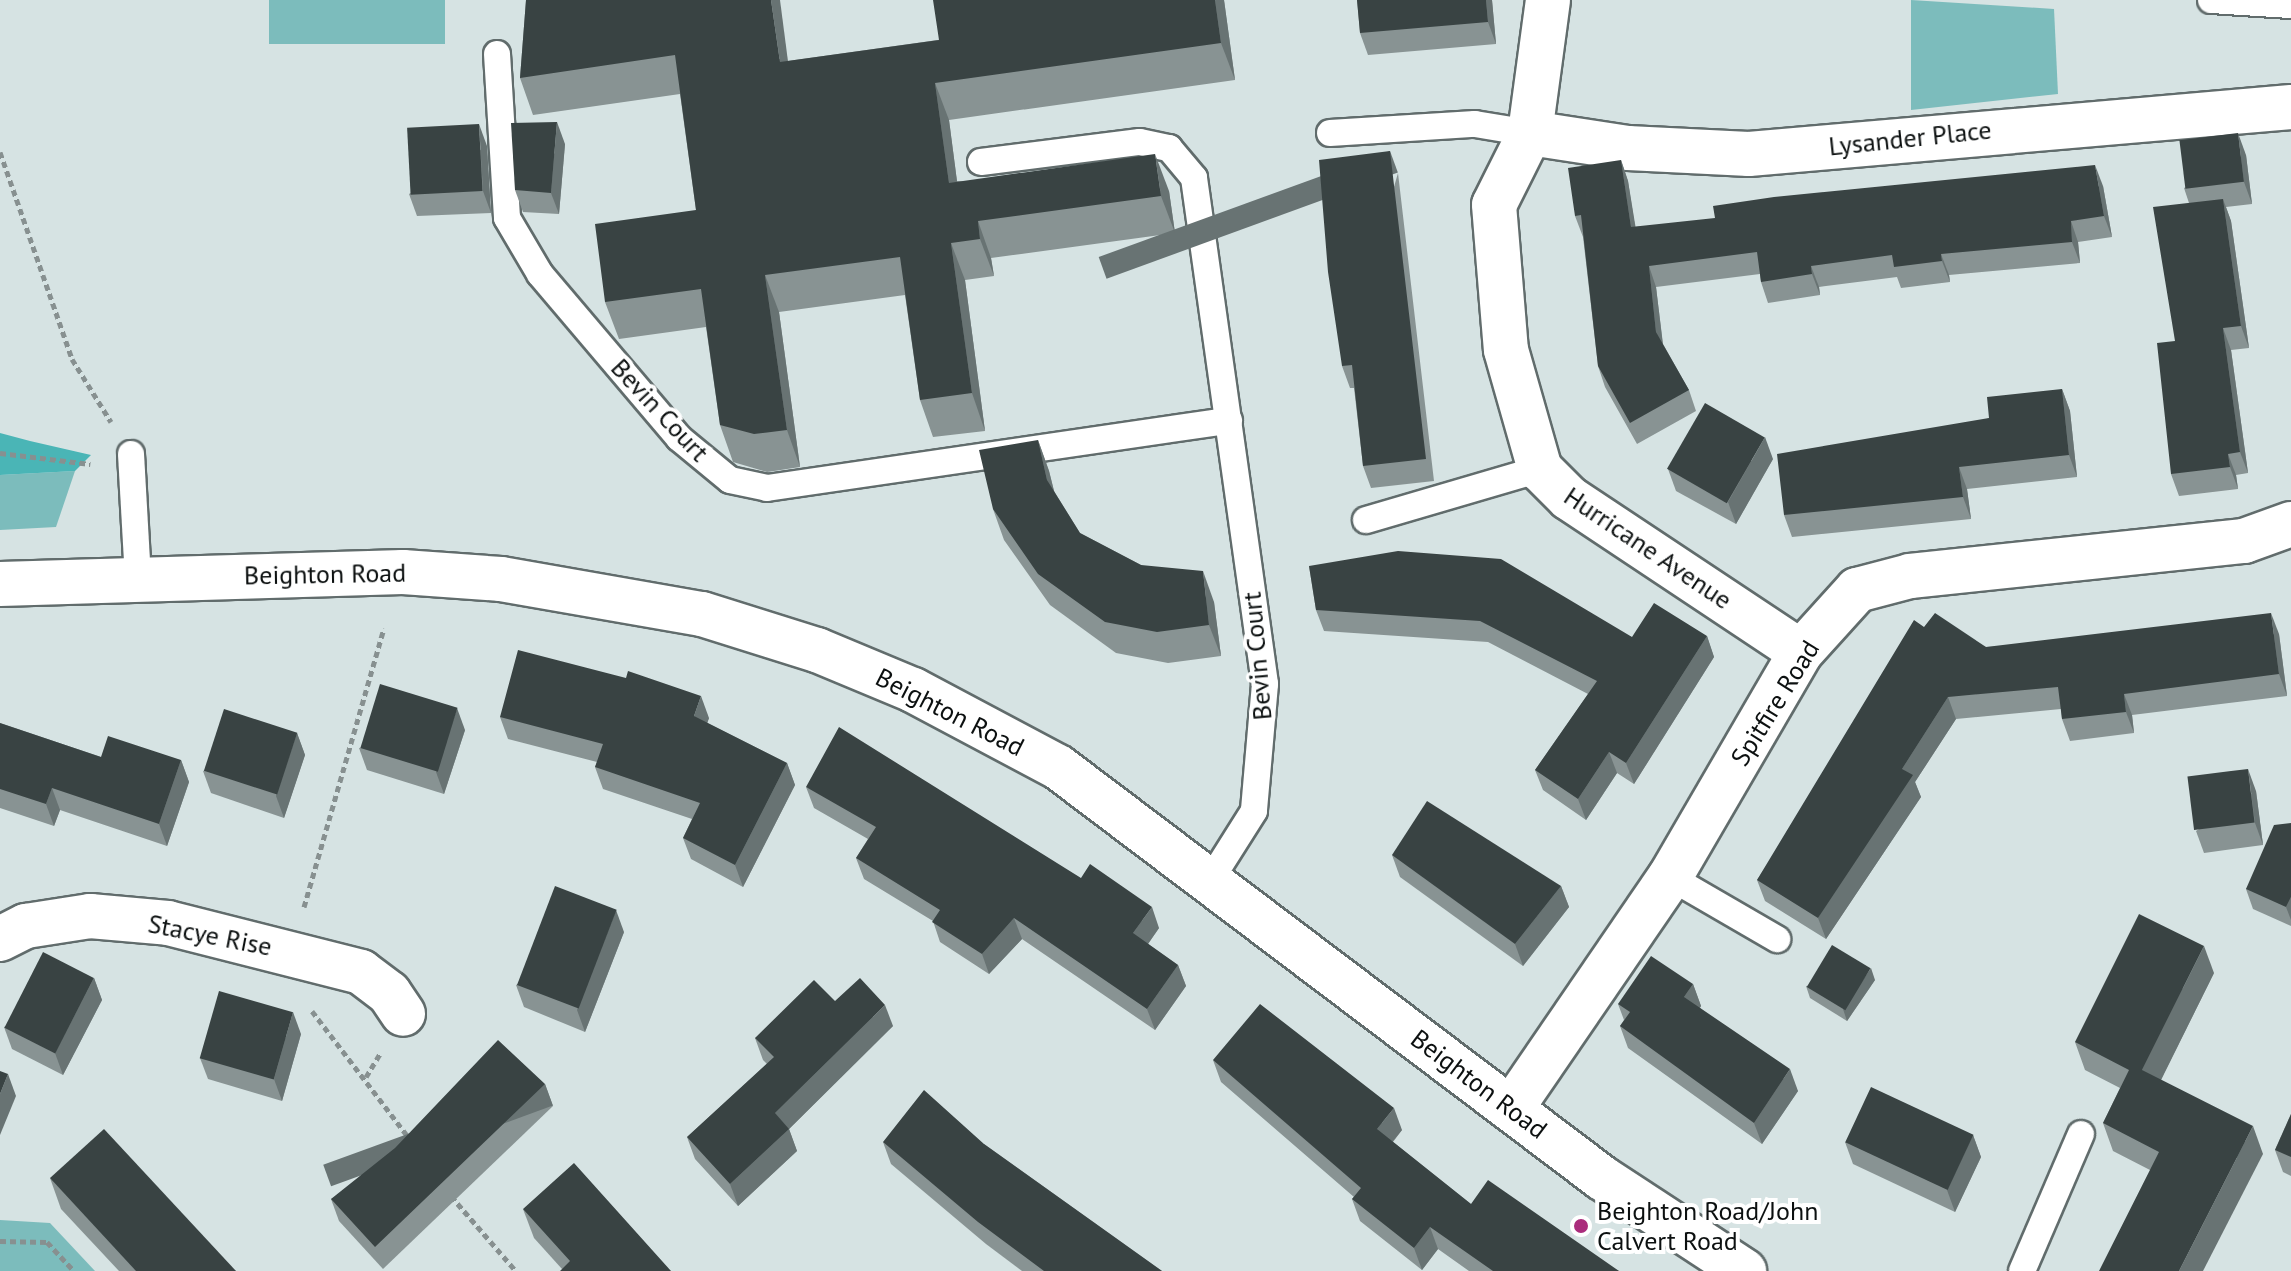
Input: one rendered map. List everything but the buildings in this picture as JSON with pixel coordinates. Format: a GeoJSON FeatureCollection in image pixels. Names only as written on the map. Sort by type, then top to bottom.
{"type":"FeatureCollection","features":[{"type":"Feature","properties":{"kind":"street","name":"Hurricane Avenue"},"geometry":{"type":"LineString","coordinates":[[1548,0],[1530,133],[1494,205],[1506,350],[1540,469],[1569,498],[1801,652]]}},
{"type":"Feature","properties":{"kind":"street","name":"Lysander Place"},"geometry":{"type":"LineString","coordinates":[[1530,133],[1628,148],[1749,154],[2291,107]]}},
{"type":"Feature","properties":{"kind":"street","name":"Spitfire Road"},"geometry":{"type":"LineString","coordinates":[[1511,1109],[1670,877],[1801,652],[1857,590],[1910,576],[2244,541],[2290,528]]}},
{"type":"Feature","properties":{"kind":"street","name":"Beighton Road"},"geometry":{"type":"LineString","coordinates":[[0,584],[403,572],[516,581],[702,614],[913,690],[1058,767],[1211,879],[1511,1109],[1740,1270]]}},
{"type":"Feature","properties":{"kind":"street","name":"Stacye Rise"},"geometry":{"type":"LineString","coordinates":[[0,939],[90,916],[168,923],[361,972],[389,993],[403,1014]]}},
{"type":"Feature","properties":{"kind":"lane"},"geometry":{"type":"LineString","coordinates":[[2211,0],[2291,5]]}},
{"type":"Feature","properties":{"kind":"lane","name":"Bevin Court"},"geometry":{"type":"LineString","coordinates":[[497,54],[507,218],[540,274],[659,415],[730,480],[767,488],[1229,421]]}},
{"type":"Feature","properties":{"kind":"lane"},"geometry":{"type":"LineString","coordinates":[[1330,133],[1475,124],[1530,133]]}},
{"type":"Feature","properties":{"kind":"lane","name":"Bevin Court"},"geometry":{"type":"LineString","coordinates":[[981,162],[1140,142],[1182,159],[1194,178],[1265,684],[1264,746],[1254,811],[1211,879]]}},
{"type":"Feature","properties":{"kind":"lane"},"geometry":{"type":"LineString","coordinates":[[131,454],[138,579]]}},
{"type":"Feature","properties":{"kind":"lane"},"geometry":{"type":"LineString","coordinates":[[1366,520],[1502,486],[1540,469]]}},
{"type":"Feature","properties":{"kind":"lane"},"geometry":{"type":"LineString","coordinates":[[1670,877],[1777,939]]}},
{"type":"Feature","properties":{"kind":"lane"},"geometry":{"type":"LineString","coordinates":[[2022,1271],[2081,1134]]}},
{"type":"Feature","properties":{"kind":"path"},"geometry":{"type":"LineString","coordinates":[[0,152],[72,359],[131,454]]}},
{"type":"Feature","properties":{"kind":"path"},"geometry":{"type":"LineString","coordinates":[[0,453],[92,465]]}},
{"type":"Feature","properties":{"kind":"path"},"geometry":{"type":"LineString","coordinates":[[299,925],[384,628]]}},
{"type":"Feature","properties":{"kind":"path"},"geometry":{"type":"LineString","coordinates":[[306,1003],[415,1146]]}},
{"type":"Feature","properties":{"kind":"path"},"geometry":{"type":"LineString","coordinates":[[441,1183],[516,1271]]}},
{"type":"Feature","properties":{"kind":"path"},"geometry":{"type":"LineString","coordinates":[[0,1241],[47,1242],[74,1271]]}},
{"type":"Feature","properties":{"kind":"shaded area"},"geometry":{"type":"Polygon","coordinates":[[[269,0],[445,0],[445,44],[269,44],[269,0]]]}},
{"type":"Feature","properties":{"kind":"shaded area"},"geometry":{"type":"Polygon","coordinates":[[[1911,0],[2054,9],[2058,94],[1911,110],[1911,0]]]}},
{"type":"Feature","properties":{"kind":"shaded area"},"geometry":{"type":"Polygon","coordinates":[[[0,433],[91,455],[75,471],[0,475],[0,433]]]}},
{"type":"Feature","properties":{"kind":"shaded area"},"geometry":{"type":"Polygon","coordinates":[[[75,471],[56,527],[0,530],[0,475],[75,471]]]}},
{"type":"Feature","properties":{"kind":"shaded area"},"geometry":{"type":"Polygon","coordinates":[[[0,1220],[50,1223],[95,1271],[0,1271],[0,1220]]]}},
{"type":"Feature","properties":{"kind":"place","name":"Beighton Road/John Calvert Road"},"geometry":{"type":"Point","coordinates":[1581,1226]}}]}
